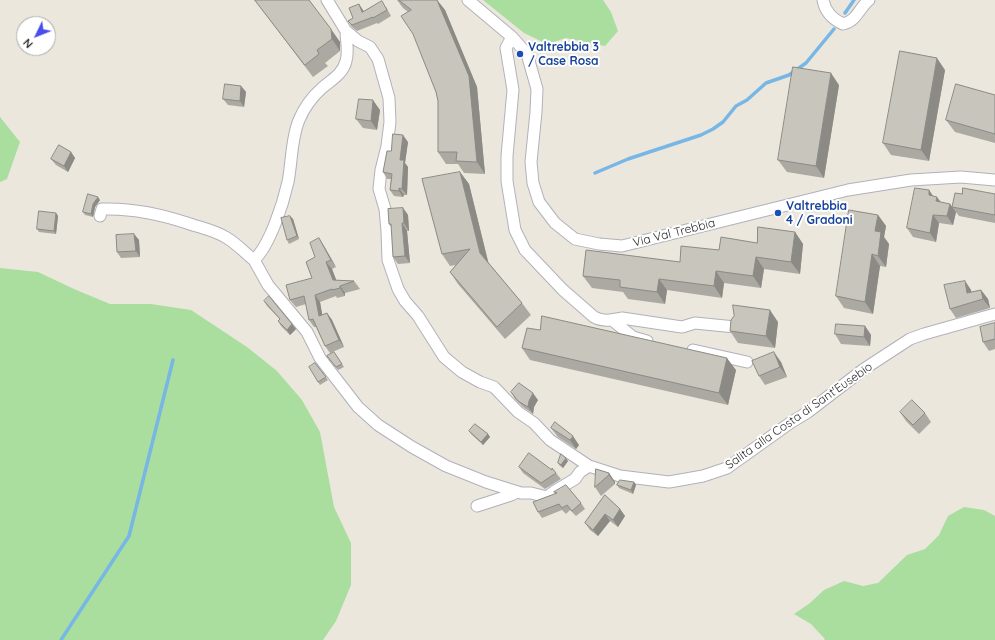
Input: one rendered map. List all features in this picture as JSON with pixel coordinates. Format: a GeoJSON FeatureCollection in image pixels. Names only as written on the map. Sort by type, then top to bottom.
{"type":"FeatureCollection","features":[{"type":"Feature","properties":{"kind":"street"},"geometry":{"type":"LineString","coordinates":[[254,260],[260,254],[276,221],[288,183],[296,130],[303,112],[315,95],[345,67],[348,55],[346,31],[327,0]]}},
{"type":"Feature","properties":{"kind":"street","name":"Via Val Trebbia"},"geometry":{"type":"LineString","coordinates":[[468,0],[512,37],[527,54],[537,89],[531,162],[533,183],[539,202],[555,223],[575,239],[599,244],[622,246],[848,190],[911,180],[962,177],[995,180]]}},
{"type":"Feature","properties":{"kind":"street"},"geometry":{"type":"LineString","coordinates":[[823,0],[824,5],[833,18],[843,24],[853,20],[863,5],[869,0]]}},
{"type":"Feature","properties":{"kind":"street","name":"Salita alla Costa di Sant'Eusebio"},"geometry":{"type":"LineString","coordinates":[[346,31],[358,41],[370,47],[375,54],[378,59],[389,98],[390,122],[379,189],[385,209],[388,260],[398,289],[404,301],[418,316],[444,357],[452,365],[480,382],[494,387],[518,412],[534,423],[550,440],[589,466],[620,476],[669,482],[686,480],[719,472],[808,412],[864,369],[910,339],[995,314]]}},
{"type":"Feature","properties":{"kind":"street"},"geometry":{"type":"LineString","coordinates":[[512,37],[506,48],[513,90],[506,156],[507,181],[515,230],[525,250],[563,290],[599,320],[622,318],[682,327],[695,323],[735,327]]}},
{"type":"Feature","properties":{"kind":"street"},"geometry":{"type":"LineString","coordinates":[[100,216],[102,209],[132,209],[160,214],[205,228],[227,238],[254,260],[258,270],[268,285],[306,332],[320,358],[358,407],[373,420],[412,447],[446,466],[513,491],[547,497],[575,479],[580,472],[589,466]]}},
{"type":"Feature","properties":{"kind":"street"},"geometry":{"type":"LineString","coordinates":[[612,320],[634,337],[656,343]]}},
{"type":"Feature","properties":{"kind":"street"},"geometry":{"type":"LineString","coordinates":[[679,348],[747,362]]}},
{"type":"Feature","properties":{"kind":"street"},"geometry":{"type":"LineString","coordinates":[[477,506],[512,495],[514,493],[513,491]]}},
{"type":"Feature","properties":{"kind":"green space"},"geometry":{"type":"Polygon","coordinates":[[[483,0],[603,0],[611,12],[618,31],[605,46],[566,38],[547,44],[524,33],[483,0]]]}},
{"type":"Feature","properties":{"kind":"green space"},"geometry":{"type":"Polygon","coordinates":[[[0,117],[20,142],[7,179],[0,182],[0,117]]]}},
{"type":"Feature","properties":{"kind":"green space"},"geometry":{"type":"Polygon","coordinates":[[[0,268],[38,272],[110,304],[151,304],[191,310],[247,347],[277,371],[302,400],[320,432],[334,507],[351,543],[351,585],[336,621],[323,640],[0,640],[0,268]]]}},
{"type":"Feature","properties":{"kind":"green space"},"geometry":{"type":"Polygon","coordinates":[[[964,507],[984,510],[995,516],[995,640],[824,640],[825,639],[811,624],[794,614],[810,603],[824,590],[844,581],[863,586],[878,583],[907,555],[925,549],[939,535],[948,516],[964,507]]]}},
{"type":"Feature","properties":{"kind":"building"},"geometry":{"type":"Polygon","coordinates":[[[255,0],[309,0],[331,29],[332,39],[317,50],[319,54],[305,65],[255,0]]]}},
{"type":"Feature","properties":{"kind":"building"},"geometry":{"type":"Polygon","coordinates":[[[399,0],[437,0],[469,76],[477,162],[456,161],[457,152],[438,152],[438,101],[436,92],[413,34],[401,16],[411,10],[399,0]]]}},
{"type":"Feature","properties":{"kind":"building"},"geometry":{"type":"Polygon","coordinates":[[[382,1],[387,10],[373,18],[352,25],[348,21],[353,18],[349,8],[359,4],[362,12],[382,1]]]}},
{"type":"Feature","properties":{"kind":"building"},"geometry":{"type":"Polygon","coordinates":[[[900,51],[937,58],[921,150],[883,143],[900,51]]]}},
{"type":"Feature","properties":{"kind":"building"},"geometry":{"type":"Polygon","coordinates":[[[793,67],[831,73],[816,166],[778,160],[793,67]]]}},
{"type":"Feature","properties":{"kind":"building"},"geometry":{"type":"Polygon","coordinates":[[[225,84],[241,86],[240,101],[223,99],[225,84]]]}},
{"type":"Feature","properties":{"kind":"building"},"geometry":{"type":"Polygon","coordinates":[[[956,84],[995,95],[995,134],[946,120],[956,84]]]}},
{"type":"Feature","properties":{"kind":"building"},"geometry":{"type":"Polygon","coordinates":[[[359,99],[373,100],[371,121],[356,119],[359,99]]]}},
{"type":"Feature","properties":{"kind":"building"},"geometry":{"type":"Polygon","coordinates":[[[393,134],[403,135],[400,160],[404,160],[402,189],[399,188],[399,191],[390,190],[392,174],[383,172],[387,151],[391,151],[393,134]]]}},
{"type":"Feature","properties":{"kind":"building"},"geometry":{"type":"Polygon","coordinates":[[[59,145],[71,152],[64,166],[51,159],[59,145]]]}},
{"type":"Feature","properties":{"kind":"building"},"geometry":{"type":"Polygon","coordinates":[[[460,172],[480,253],[522,303],[497,327],[450,272],[470,249],[442,254],[422,179],[460,172]]]}},
{"type":"Feature","properties":{"kind":"building"},"geometry":{"type":"Polygon","coordinates":[[[915,188],[929,190],[929,195],[937,197],[936,201],[950,204],[947,216],[933,215],[930,233],[907,228],[915,188]]]}},
{"type":"Feature","properties":{"kind":"building"},"geometry":{"type":"Polygon","coordinates":[[[963,188],[995,194],[995,215],[952,207],[955,193],[962,194],[963,188]]]}},
{"type":"Feature","properties":{"kind":"building"},"geometry":{"type":"Polygon","coordinates":[[[88,194],[98,197],[93,204],[91,214],[83,212],[88,194]]]}},
{"type":"Feature","properties":{"kind":"building"},"geometry":{"type":"Polygon","coordinates":[[[403,208],[404,223],[402,223],[405,256],[393,257],[391,224],[389,224],[388,209],[403,208]]]}},
{"type":"Feature","properties":{"kind":"building"},"geometry":{"type":"Polygon","coordinates":[[[849,210],[878,215],[875,231],[881,232],[878,256],[872,254],[865,302],[836,296],[849,210]]]}},
{"type":"Feature","properties":{"kind":"building"},"geometry":{"type":"Polygon","coordinates":[[[39,211],[56,213],[54,231],[37,229],[39,211]]]}},
{"type":"Feature","properties":{"kind":"building"},"geometry":{"type":"Polygon","coordinates":[[[290,216],[297,236],[287,240],[281,218],[290,216]]]}},
{"type":"Feature","properties":{"kind":"building"},"geometry":{"type":"Polygon","coordinates":[[[758,227],[795,232],[791,262],[756,257],[753,276],[716,271],[714,286],[659,279],[657,292],[620,287],[620,280],[583,276],[586,250],[680,262],[681,246],[719,250],[721,237],[757,243],[758,227]]]}},
{"type":"Feature","properties":{"kind":"building"},"geometry":{"type":"Polygon","coordinates":[[[134,234],[136,251],[117,252],[116,235],[134,234]]]}},
{"type":"Feature","properties":{"kind":"building"},"geometry":{"type":"Polygon","coordinates":[[[319,238],[331,260],[326,262],[333,280],[354,281],[340,286],[340,288],[315,295],[319,316],[327,313],[339,340],[325,346],[313,319],[309,320],[304,296],[290,300],[286,285],[312,278],[306,262],[315,257],[310,243],[319,238]]]}},
{"type":"Feature","properties":{"kind":"building"},"geometry":{"type":"Polygon","coordinates":[[[965,281],[967,293],[981,290],[983,299],[950,309],[944,285],[965,281]]]}},
{"type":"Feature","properties":{"kind":"building"},"geometry":{"type":"Polygon","coordinates":[[[269,296],[292,324],[287,330],[278,321],[280,319],[264,301],[269,296]]]}},
{"type":"Feature","properties":{"kind":"building"},"geometry":{"type":"Polygon","coordinates":[[[733,305],[770,310],[766,336],[730,331],[731,320],[734,316],[733,305]]]}},
{"type":"Feature","properties":{"kind":"building"},"geometry":{"type":"Polygon","coordinates":[[[542,316],[727,358],[719,393],[522,348],[527,328],[540,330],[542,316]]]}},
{"type":"Feature","properties":{"kind":"building"},"geometry":{"type":"Polygon","coordinates":[[[995,323],[995,339],[983,342],[980,327],[995,323]]]}},
{"type":"Feature","properties":{"kind":"building"},"geometry":{"type":"Polygon","coordinates":[[[836,324],[865,326],[864,337],[835,334],[836,324]]]}},
{"type":"Feature","properties":{"kind":"building"},"geometry":{"type":"Polygon","coordinates":[[[334,352],[342,364],[336,367],[327,356],[334,352]]]}},
{"type":"Feature","properties":{"kind":"building"},"geometry":{"type":"Polygon","coordinates":[[[774,352],[780,367],[759,376],[752,361],[774,352]]]}},
{"type":"Feature","properties":{"kind":"building"},"geometry":{"type":"Polygon","coordinates":[[[315,363],[326,377],[318,382],[309,367],[315,363]]]}},
{"type":"Feature","properties":{"kind":"building"},"geometry":{"type":"Polygon","coordinates":[[[519,383],[533,393],[528,407],[518,401],[511,392],[519,383]]]}},
{"type":"Feature","properties":{"kind":"building"},"geometry":{"type":"Polygon","coordinates":[[[912,400],[925,413],[913,425],[900,412],[912,400]]]}},
{"type":"Feature","properties":{"kind":"building"},"geometry":{"type":"Polygon","coordinates":[[[555,422],[573,436],[570,440],[551,428],[555,422]]]}},
{"type":"Feature","properties":{"kind":"building"},"geometry":{"type":"Polygon","coordinates":[[[475,424],[488,434],[481,442],[469,431],[475,424]]]}},
{"type":"Feature","properties":{"kind":"building"},"geometry":{"type":"Polygon","coordinates":[[[529,453],[552,470],[552,468],[556,473],[541,483],[519,467],[529,453]]]}},
{"type":"Feature","properties":{"kind":"building"},"geometry":{"type":"Polygon","coordinates":[[[561,454],[566,458],[561,465],[558,463],[561,454]]]}},
{"type":"Feature","properties":{"kind":"building"},"geometry":{"type":"Polygon","coordinates":[[[596,469],[609,473],[609,475],[595,487],[596,469]]]}},
{"type":"Feature","properties":{"kind":"building"},"geometry":{"type":"Polygon","coordinates":[[[620,480],[634,482],[631,490],[617,485],[620,480]]]}},
{"type":"Feature","properties":{"kind":"building"},"geometry":{"type":"Polygon","coordinates":[[[566,485],[581,503],[572,511],[567,505],[562,508],[559,504],[538,512],[533,502],[557,493],[554,492],[566,485]]]}},
{"type":"Feature","properties":{"kind":"building"},"geometry":{"type":"Polygon","coordinates":[[[605,495],[620,509],[613,520],[605,514],[593,530],[585,523],[605,495]]]}},
{"type":"Feature","properties":{"kind":"waterway"},"geometry":{"type":"LineString","coordinates":[[845,13],[854,0]]}},
{"type":"Feature","properties":{"kind":"waterway"},"geometry":{"type":"LineString","coordinates":[[595,173],[628,159],[701,135],[713,129],[723,122],[736,106],[747,100],[766,83],[789,75],[806,63],[834,29]]}},
{"type":"Feature","properties":{"kind":"waterway"},"geometry":{"type":"LineString","coordinates":[[61,640],[129,536],[173,360]]}},
{"type":"Feature","properties":{"kind":"place","name":"Valtrebbia 3 / Case Rosa"},"geometry":{"type":"Point","coordinates":[520,54]}},
{"type":"Feature","properties":{"kind":"place","name":"Valtrebbia 4 / Gradoni"},"geometry":{"type":"Point","coordinates":[778,213]}}]}
